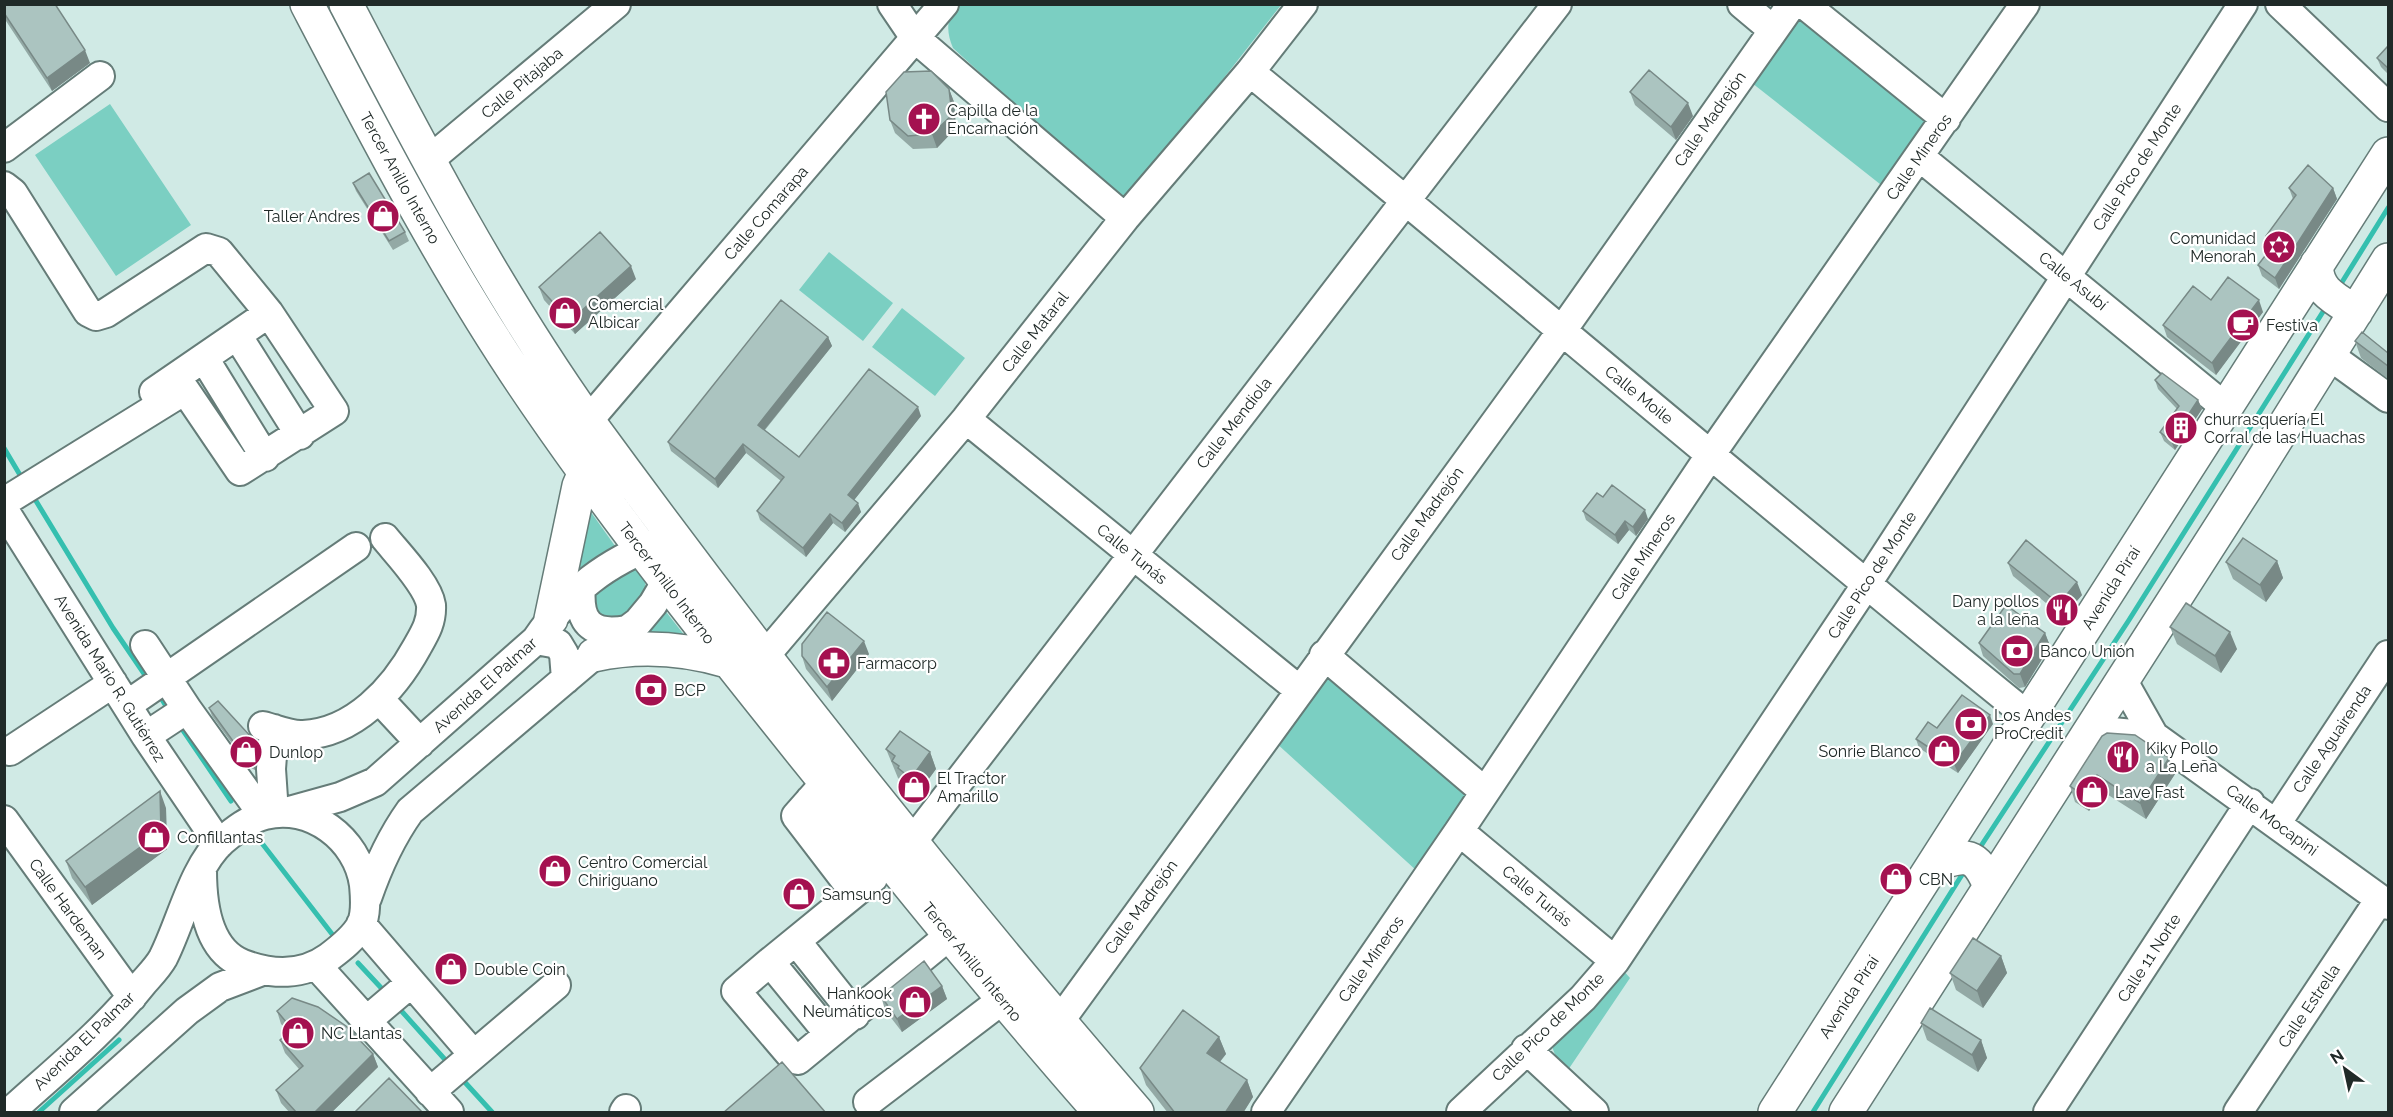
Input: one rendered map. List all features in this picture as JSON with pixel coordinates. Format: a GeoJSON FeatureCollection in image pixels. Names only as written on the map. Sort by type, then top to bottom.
{"type":"FeatureCollection","features":[{"type":"Feature","properties":{"kind":"main road","name":"Tercer Anillo Interno"},"geometry":{"type":"LineString","coordinates":[[307,4],[415,207],[512,366],[585,472],[727,661],[818,791],[1059,1022],[1137,1113]]}},
{"type":"Feature","properties":{"kind":"main road","name":"Tercer Anillo Interno"},"geometry":{"type":"LineString","coordinates":[[346,4],[428,161],[564,387],[678,544],[764,657],[888,859],[1002,1000],[1098,1112]]}},
{"type":"Feature","properties":{"kind":"main road"},"geometry":{"type":"LineString","coordinates":[[373,130],[411,160],[418,163],[428,161]]}},
{"type":"Feature","properties":{"kind":"main road","name":"Avenida Piraí"},"geometry":{"type":"LineString","coordinates":[[1846,1113],[1996,866],[2091,730],[2330,356],[2350,293],[2388,154]]}},
{"type":"Feature","properties":{"kind":"main road"},"geometry":{"type":"LineString","coordinates":[[415,207],[421,202],[434,201],[470,234]]}},
{"type":"Feature","properties":{"kind":"main road","name":"Avenida Piraí"},"geometry":{"type":"LineString","coordinates":[[1775,1113],[1952,846],[2029,717],[2225,407],[2388,260]]}},
{"type":"Feature","properties":{"kind":"main road"},"geometry":{"type":"LineString","coordinates":[[512,366],[560,410],[588,421]]}},
{"type":"Feature","properties":{"kind":"main road"},"geometry":{"type":"LineString","coordinates":[[543,630],[579,486],[585,472]]}},
{"type":"Feature","properties":{"kind":"main road"},"geometry":{"type":"LineString","coordinates":[[594,655],[620,649],[644,648],[708,656],[727,661]]}},
{"type":"Feature","properties":{"kind":"main road"},"geometry":{"type":"LineString","coordinates":[[1952,846],[1978,853],[1996,866]]}},
{"type":"Feature","properties":{"kind":"street","name":"Calle Pitajaba"},"geometry":{"type":"LineString","coordinates":[[428,161],[616,4]]}},
{"type":"Feature","properties":{"kind":"street"},"geometry":{"type":"LineString","coordinates":[[892,4],[915,38],[1125,218]]}},
{"type":"Feature","properties":{"kind":"street","name":"Calle Comarapa"},"geometry":{"type":"LineString","coordinates":[[588,421],[944,4]]}},
{"type":"Feature","properties":{"kind":"street","name":"Calle Mataral"},"geometry":{"type":"LineString","coordinates":[[764,657],[966,419],[1125,218],[1250,72],[1303,4]]}},
{"type":"Feature","properties":{"kind":"street","name":"Calle Mendiola"},"geometry":{"type":"LineString","coordinates":[[829,1035],[795,1061],[737,992],[738,989],[888,859],[1132,554],[1557,4]]}},
{"type":"Feature","properties":{"kind":"street"},"geometry":{"type":"LineString","coordinates":[[1742,4],[1773,30]]}},
{"type":"Feature","properties":{"kind":"street","name":"Calle Madrejón"},"geometry":{"type":"LineString","coordinates":[[1059,1022],[1298,690],[1561,332],[1792,4]]}},
{"type":"Feature","properties":{"kind":"street"},"geometry":{"type":"LineString","coordinates":[[1804,4],[1946,118]]}},
{"type":"Feature","properties":{"kind":"street","name":"Calle Mineros"},"geometry":{"type":"LineString","coordinates":[[1266,1113],[1712,454],[2025,4]]}},
{"type":"Feature","properties":{"kind":"street","name":"Calle Pico de Monte"},"geometry":{"type":"LineString","coordinates":[[1461,1113],[1526,1049],[1583,998],[1615,961],[1866,585],[2243,4]]}},
{"type":"Feature","properties":{"kind":"street"},"geometry":{"type":"LineString","coordinates":[[2280,4],[2388,108]]}},
{"type":"Feature","properties":{"kind":"street","name":"Calle Moile"},"geometry":{"type":"LineString","coordinates":[[1250,72],[1407,200],[1561,332],[1712,454],[1866,585],[2029,717]]}},
{"type":"Feature","properties":{"kind":"street"},"geometry":{"type":"LineString","coordinates":[[4,148],[100,76]]}},
{"type":"Feature","properties":{"kind":"street","name":"Calle Asubí"},"geometry":{"type":"LineString","coordinates":[[1920,157],[2225,407]]}},
{"type":"Feature","properties":{"kind":"street"},"geometry":{"type":"LineString","coordinates":[[4,186],[13,194],[88,312],[96,316],[106,313],[206,248],[219,252],[269,313],[334,411],[245,470],[237,468],[181,383]]}},
{"type":"Feature","properties":{"kind":"street"},"geometry":{"type":"LineString","coordinates":[[7,510],[33,476],[181,383],[204,358],[269,313]]}},
{"type":"Feature","properties":{"kind":"street"},"geometry":{"type":"LineString","coordinates":[[237,335],[300,435]]}},
{"type":"Feature","properties":{"kind":"street"},"geometry":{"type":"LineString","coordinates":[[2330,356],[2388,398]]}},
{"type":"Feature","properties":{"kind":"street"},"geometry":{"type":"LineString","coordinates":[[204,358],[265,457]]}},
{"type":"Feature","properties":{"kind":"street","name":"Calle Tunás"},"geometry":{"type":"LineString","coordinates":[[966,419],[1298,690]]}},
{"type":"Feature","properties":{"kind":"street","name":"Avenida Mario R. Gutiérrez"},"geometry":{"type":"LineString","coordinates":[[7,510],[125,696],[169,721],[219,844]]}},
{"type":"Feature","properties":{"kind":"street"},"geometry":{"type":"LineString","coordinates":[[274,814],[268,727],[302,736],[341,726],[380,700],[407,666],[430,623],[431,603],[424,589],[385,538]]}},
{"type":"Feature","properties":{"kind":"street"},"geometry":{"type":"LineString","coordinates":[[449,1113],[434,1088],[396,1072],[388,1003],[364,912],[363,875],[351,851],[334,830],[310,817],[274,814],[232,832],[219,844],[202,870],[202,898],[209,926],[220,947],[238,962],[262,971],[294,972],[316,966],[349,940],[364,912],[381,857],[410,811],[594,655],[638,622],[666,582],[678,544]]}},
{"type":"Feature","properties":{"kind":"street","name":"Avenida El Palmar"},"geometry":{"type":"LineString","coordinates":[[274,814],[340,797],[375,782],[543,630],[582,586],[617,560],[641,549],[678,544]]}},
{"type":"Feature","properties":{"kind":"street"},"geometry":{"type":"LineString","coordinates":[[10,752],[163,680],[356,547]]}},
{"type":"Feature","properties":{"kind":"street"},"geometry":{"type":"LineString","coordinates":[[582,586],[581,614],[585,621],[604,631],[627,630]]}},
{"type":"Feature","properties":{"kind":"street"},"geometry":{"type":"LineString","coordinates":[[543,630],[558,644],[564,654],[566,679]]}},
{"type":"Feature","properties":{"kind":"street"},"geometry":{"type":"LineString","coordinates":[[145,645],[163,680],[169,721],[274,814]]}},
{"type":"Feature","properties":{"kind":"street"},"geometry":{"type":"LineString","coordinates":[[1324,655],[1485,792]]}},
{"type":"Feature","properties":{"kind":"street","name":"Calle Aguairenda"},"geometry":{"type":"LineString","coordinates":[[2276,824],[2388,655]]}},
{"type":"Feature","properties":{"kind":"street","name":"Calle Mocapini"},"geometry":{"type":"LineString","coordinates":[[2123,681],[2154,736],[2250,803],[2384,902]]}},
{"type":"Feature","properties":{"kind":"street"},"geometry":{"type":"LineString","coordinates":[[380,700],[420,743]]}},
{"type":"Feature","properties":{"kind":"street","name":"Calle Mocapini"},"geometry":{"type":"LineString","coordinates":[[2091,730],[2154,736]]}},
{"type":"Feature","properties":{"kind":"street"},"geometry":{"type":"LineString","coordinates":[[375,782],[382,796],[391,806],[410,811]]}},
{"type":"Feature","properties":{"kind":"street"},"geometry":{"type":"LineString","coordinates":[[818,791],[797,814],[797,817],[846,882],[888,859]]}},
{"type":"Feature","properties":{"kind":"street","name":"Calle 11 Norte"},"geometry":{"type":"LineString","coordinates":[[2048,1113],[2250,803]]}},
{"type":"Feature","properties":{"kind":"street","name":"Calle Hardeman"},"geometry":{"type":"LineString","coordinates":[[4,820],[132,997]]}},
{"type":"Feature","properties":{"kind":"street","name":"Calle Tunás"},"geometry":{"type":"LineString","coordinates":[[1459,831],[1615,961]]}},
{"type":"Feature","properties":{"kind":"street","name":"Avenida El Palmar"},"geometry":{"type":"LineString","coordinates":[[10,1113],[132,997],[162,958],[202,870]]}},
{"type":"Feature","properties":{"kind":"street","name":"Calle Estrella"},"geometry":{"type":"LineString","coordinates":[[2238,1113],[2384,902]]}},
{"type":"Feature","properties":{"kind":"street"},"geometry":{"type":"LineString","coordinates":[[770,962],[829,1035],[950,935]]}},
{"type":"Feature","properties":{"kind":"street"},"geometry":{"type":"LineString","coordinates":[[796,941],[855,1015]]}},
{"type":"Feature","properties":{"kind":"street"},"geometry":{"type":"LineString","coordinates":[[316,966],[388,1003],[466,1059]]}},
{"type":"Feature","properties":{"kind":"street"},"geometry":{"type":"LineString","coordinates":[[74,1113],[187,1011],[220,987],[262,971]]}},
{"type":"Feature","properties":{"kind":"street"},"geometry":{"type":"LineString","coordinates":[[434,1088],[556,985]]}},
{"type":"Feature","properties":{"kind":"street"},"geometry":{"type":"LineString","coordinates":[[868,1102],[1002,1000],[1028,1020],[1043,1024],[1059,1022],[1056,1036],[1057,1050],[1068,1077]]}},
{"type":"Feature","properties":{"kind":"street"},"geometry":{"type":"LineString","coordinates":[[1526,1049],[1594,1113]]}},
{"type":"Feature","properties":{"kind":"green space"},"geometry":{"type":"Polygon","coordinates":[[[958,5],[1281,5],[1133,194],[1126,198],[1110,192],[953,48],[948,25],[958,5]]]}},
{"type":"Feature","properties":{"kind":"green space"},"geometry":{"type":"Polygon","coordinates":[[[1804,13],[1935,120],[1885,188],[1752,83],[1804,13]]]}},
{"type":"Feature","properties":{"kind":"green space"},"geometry":{"type":"Polygon","coordinates":[[[110,104],[191,225],[116,276],[35,155],[110,104]]]}},
{"type":"Feature","properties":{"kind":"green space"},"geometry":{"type":"Polygon","coordinates":[[[829,252],[893,303],[863,341],[799,290],[829,252]]]}},
{"type":"Feature","properties":{"kind":"green space"},"geometry":{"type":"Polygon","coordinates":[[[902,308],[965,358],[935,396],[872,347],[902,308]]]}},
{"type":"Feature","properties":{"kind":"green space"},"geometry":{"type":"Polygon","coordinates":[[[588,508],[615,546],[584,566],[574,577],[588,508]]]}},
{"type":"Feature","properties":{"kind":"green space"},"geometry":{"type":"Polygon","coordinates":[[[636,569],[646,581],[641,598],[636,605],[624,615],[599,617],[593,608],[595,594],[621,572],[636,569]]]}},
{"type":"Feature","properties":{"kind":"green space"},"geometry":{"type":"Polygon","coordinates":[[[663,608],[689,641],[642,635],[663,608]]]}},
{"type":"Feature","properties":{"kind":"green space"},"geometry":{"type":"Polygon","coordinates":[[[1329,668],[1473,791],[1417,871],[1275,742],[1329,668]]]}},
{"type":"Feature","properties":{"kind":"green space"},"geometry":{"type":"Polygon","coordinates":[[[1622,969],[1630,978],[1568,1070],[1556,1056],[1552,1038],[1622,969]]]}},
{"type":"Feature","properties":{"kind":"building"},"geometry":{"type":"Polygon","coordinates":[[[6,4],[55,4],[85,50],[47,78],[4,13],[6,4]]]}},
{"type":"Feature","properties":{"kind":"building"},"geometry":{"type":"Polygon","coordinates":[[[2388,46],[2388,68],[2377,58],[2388,46]]]}},
{"type":"Feature","properties":{"kind":"building"},"geometry":{"type":"Polygon","coordinates":[[[1649,70],[1688,103],[1671,127],[1630,92],[1649,70]]]}},
{"type":"Feature","properties":{"kind":"building"},"geometry":{"type":"Polygon","coordinates":[[[931,71],[949,89],[952,115],[932,134],[908,136],[890,120],[886,92],[904,72],[931,71]]]}},
{"type":"Feature","properties":{"kind":"building"},"geometry":{"type":"Polygon","coordinates":[[[2308,165],[2333,188],[2275,278],[2258,265],[2275,243],[2266,236],[2296,195],[2289,188],[2308,165]]]}},
{"type":"Feature","properties":{"kind":"building","name":"Taller Andres"},"geometry":{"type":"Polygon","coordinates":[[[369,173],[405,232],[389,241],[353,183],[369,173]]]}},
{"type":"Feature","properties":{"kind":"building"},"geometry":{"type":"Polygon","coordinates":[[[600,232],[631,266],[570,321],[539,287],[600,232]]]}},
{"type":"Feature","properties":{"kind":"building"},"geometry":{"type":"Polygon","coordinates":[[[2228,277],[2259,300],[2212,363],[2163,325],[2193,286],[2211,300],[2228,277]]]}},
{"type":"Feature","properties":{"kind":"building"},"geometry":{"type":"Polygon","coordinates":[[[781,300],[828,337],[758,425],[799,457],[869,369],[918,407],[848,495],[858,503],[842,523],[830,514],[803,548],[757,511],[784,477],[743,444],[715,479],[668,442],[781,300]]]}},
{"type":"Feature","properties":{"kind":"building"},"geometry":{"type":"Polygon","coordinates":[[[2362,332],[2388,353],[2388,366],[2355,341],[2362,332]]]}},
{"type":"Feature","properties":{"kind":"building"},"geometry":{"type":"Polygon","coordinates":[[[2162,373],[2198,400],[2171,441],[2160,432],[2179,406],[2155,380],[2162,373]]]}},
{"type":"Feature","properties":{"kind":"building"},"geometry":{"type":"Polygon","coordinates":[[[1612,485],[1645,510],[1633,527],[1625,521],[1615,535],[1583,511],[1597,493],[1603,497],[1612,485]]]}},
{"type":"Feature","properties":{"kind":"building"},"geometry":{"type":"Polygon","coordinates":[[[2243,538],[2277,561],[2260,585],[2226,562],[2243,538]]]}},
{"type":"Feature","properties":{"kind":"building"},"geometry":{"type":"Polygon","coordinates":[[[2026,540],[2077,582],[2059,604],[2008,563],[2026,540]]]}},
{"type":"Feature","properties":{"kind":"building"},"geometry":{"type":"Polygon","coordinates":[[[2186,603],[2230,632],[2215,656],[2170,627],[2186,603]]]}},
{"type":"Feature","properties":{"kind":"building","name":"Banco Unión"},"geometry":{"type":"Polygon","coordinates":[[[2006,605],[2045,633],[2020,674],[2014,674],[1979,643],[2006,605]]]}},
{"type":"Feature","properties":{"kind":"building","name":"Farmacorp"},"geometry":{"type":"Polygon","coordinates":[[[827,612],[864,641],[827,687],[802,656],[802,644],[827,612]]]}},
{"type":"Feature","properties":{"kind":"building"},"geometry":{"type":"Polygon","coordinates":[[[1962,695],[1990,715],[1954,764],[1916,739],[1928,722],[1937,728],[1962,695]]]}},
{"type":"Feature","properties":{"kind":"building"},"geometry":{"type":"Polygon","coordinates":[[[218,701],[253,739],[252,762],[246,759],[209,708],[218,701]]]}},
{"type":"Feature","properties":{"kind":"building"},"geometry":{"type":"Polygon","coordinates":[[[900,731],[930,752],[914,774],[908,776],[892,761],[895,756],[886,749],[900,731]]]}},
{"type":"Feature","properties":{"kind":"building"},"geometry":{"type":"Polygon","coordinates":[[[2107,733],[2135,735],[2169,758],[2140,803],[2097,775],[2083,795],[2070,786],[2102,736],[2107,733]]]}},
{"type":"Feature","properties":{"kind":"building"},"geometry":{"type":"Polygon","coordinates":[[[160,791],[161,832],[85,887],[66,861],[160,791]]]}},
{"type":"Feature","properties":{"kind":"building"},"geometry":{"type":"Polygon","coordinates":[[[1973,938],[2001,956],[1977,991],[1950,973],[1973,938]]]}},
{"type":"Feature","properties":{"kind":"building"},"geometry":{"type":"Polygon","coordinates":[[[924,961],[942,986],[897,1019],[881,996],[924,961]]]}},
{"type":"Feature","properties":{"kind":"building"},"geometry":{"type":"Polygon","coordinates":[[[292,998],[318,1007],[346,1026],[373,1054],[314,1113],[297,1113],[276,1090],[303,1066],[280,1040],[292,1029],[277,1011],[292,998]]]}},
{"type":"Feature","properties":{"kind":"building"},"geometry":{"type":"Polygon","coordinates":[[[1930,1008],[1981,1040],[1972,1055],[1921,1023],[1930,1008]]]}},
{"type":"Feature","properties":{"kind":"building"},"geometry":{"type":"Polygon","coordinates":[[[1183,1010],[1219,1037],[1207,1053],[1247,1080],[1225,1113],[1175,1113],[1140,1068],[1183,1010]]]}},
{"type":"Feature","properties":{"kind":"building"},"geometry":{"type":"Polygon","coordinates":[[[782,1062],[826,1113],[723,1113],[782,1062]]]}},
{"type":"Feature","properties":{"kind":"building"},"geometry":{"type":"Polygon","coordinates":[[[389,1078],[423,1113],[354,1113],[389,1078]]]}},
{"type":"Feature","properties":{"kind":"waterway"},"geometry":{"type":"LineString","coordinates":[[2339,287],[2388,208]]}},
{"type":"Feature","properties":{"kind":"waterway"},"geometry":{"type":"LineString","coordinates":[[1977,852],[2129,620],[2326,307]]}},
{"type":"Feature","properties":{"kind":"waterway"},"geometry":{"type":"LineString","coordinates":[[4,448],[23,480]]}},
{"type":"Feature","properties":{"kind":"waterway"},"geometry":{"type":"LineString","coordinates":[[33,496],[113,628],[149,681]]}},
{"type":"Feature","properties":{"kind":"waterway"},"geometry":{"type":"LineString","coordinates":[[158,693],[169,711]]}},
{"type":"Feature","properties":{"kind":"waterway"},"geometry":{"type":"LineString","coordinates":[[178,723],[231,801]]}},
{"type":"Feature","properties":{"kind":"waterway"},"geometry":{"type":"LineString","coordinates":[[254,833],[332,934]]}},
{"type":"Feature","properties":{"kind":"waterway"},"geometry":{"type":"LineString","coordinates":[[1813,1112],[1965,870]]}},
{"type":"Feature","properties":{"kind":"waterway"},"geometry":{"type":"LineString","coordinates":[[358,963],[385,992]]}},
{"type":"Feature","properties":{"kind":"waterway"},"geometry":{"type":"LineString","coordinates":[[397,1006],[449,1064]]}},
{"type":"Feature","properties":{"kind":"waterway"},"geometry":{"type":"LineString","coordinates":[[39,1112],[119,1040]]}},
{"type":"Feature","properties":{"kind":"waterway"},"geometry":{"type":"LineString","coordinates":[[461,1078],[492,1112]]}},
{"type":"Feature","properties":{"kind":"place","name":"Capilla de la Encarnación"},"geometry":{"type":"Point","coordinates":[924,119]}},
{"type":"Feature","properties":{"kind":"place","name":"Taller Andres"},"geometry":{"type":"Point","coordinates":[383,216]}},
{"type":"Feature","properties":{"kind":"place","name":"Comunidad Menorah"},"geometry":{"type":"Point","coordinates":[2279,247]}},
{"type":"Feature","properties":{"kind":"place","name":"Comercial Albicar"},"geometry":{"type":"Point","coordinates":[565,313]}},
{"type":"Feature","properties":{"kind":"place","name":"Festiva"},"geometry":{"type":"Point","coordinates":[2243,325]}},
{"type":"Feature","properties":{"kind":"place","name":"churrasquería El Corral de las Huachas"},"geometry":{"type":"Point","coordinates":[2181,428]}},
{"type":"Feature","properties":{"kind":"place","name":"Dany pollos a la leña"},"geometry":{"type":"Point","coordinates":[2062,610]}},
{"type":"Feature","properties":{"kind":"place","name":"Banco Unión"},"geometry":{"type":"Point","coordinates":[2017,651]}},
{"type":"Feature","properties":{"kind":"place","name":"Farmacorp"},"geometry":{"type":"Point","coordinates":[834,663]}},
{"type":"Feature","properties":{"kind":"place","name":"BCP"},"geometry":{"type":"Point","coordinates":[651,690]}},
{"type":"Feature","properties":{"kind":"place","name":"Los Andes ProCredit"},"geometry":{"type":"Point","coordinates":[1971,724]}},
{"type":"Feature","properties":{"kind":"place","name":"Sonrie Blanco"},"geometry":{"type":"Point","coordinates":[1944,751]}},
{"type":"Feature","properties":{"kind":"place","name":"Dunlop"},"geometry":{"type":"Point","coordinates":[246,752]}},
{"type":"Feature","properties":{"kind":"place","name":"Kiky Pollo a La Leña"},"geometry":{"type":"Point","coordinates":[2123,757]}},
{"type":"Feature","properties":{"kind":"place","name":"El Tractor Amarillo"},"geometry":{"type":"Point","coordinates":[914,787]}},
{"type":"Feature","properties":{"kind":"place","name":"Lave Fast"},"geometry":{"type":"Point","coordinates":[2092,792]}},
{"type":"Feature","properties":{"kind":"place","name":"Confillantas"},"geometry":{"type":"Point","coordinates":[154,837]}},
{"type":"Feature","properties":{"kind":"place","name":"Centro Comercial Chiriguano"},"geometry":{"type":"Point","coordinates":[555,871]}},
{"type":"Feature","properties":{"kind":"place","name":"CBN"},"geometry":{"type":"Point","coordinates":[1896,879]}},
{"type":"Feature","properties":{"kind":"place","name":"Samsung"},"geometry":{"type":"Point","coordinates":[799,894]}},
{"type":"Feature","properties":{"kind":"place","name":"Double Coin"},"geometry":{"type":"Point","coordinates":[451,969]}},
{"type":"Feature","properties":{"kind":"place","name":"Hankook Neumáticos"},"geometry":{"type":"Point","coordinates":[915,1002]}},
{"type":"Feature","properties":{"kind":"place","name":"NC Llantas"},"geometry":{"type":"Point","coordinates":[298,1033]}}]}
